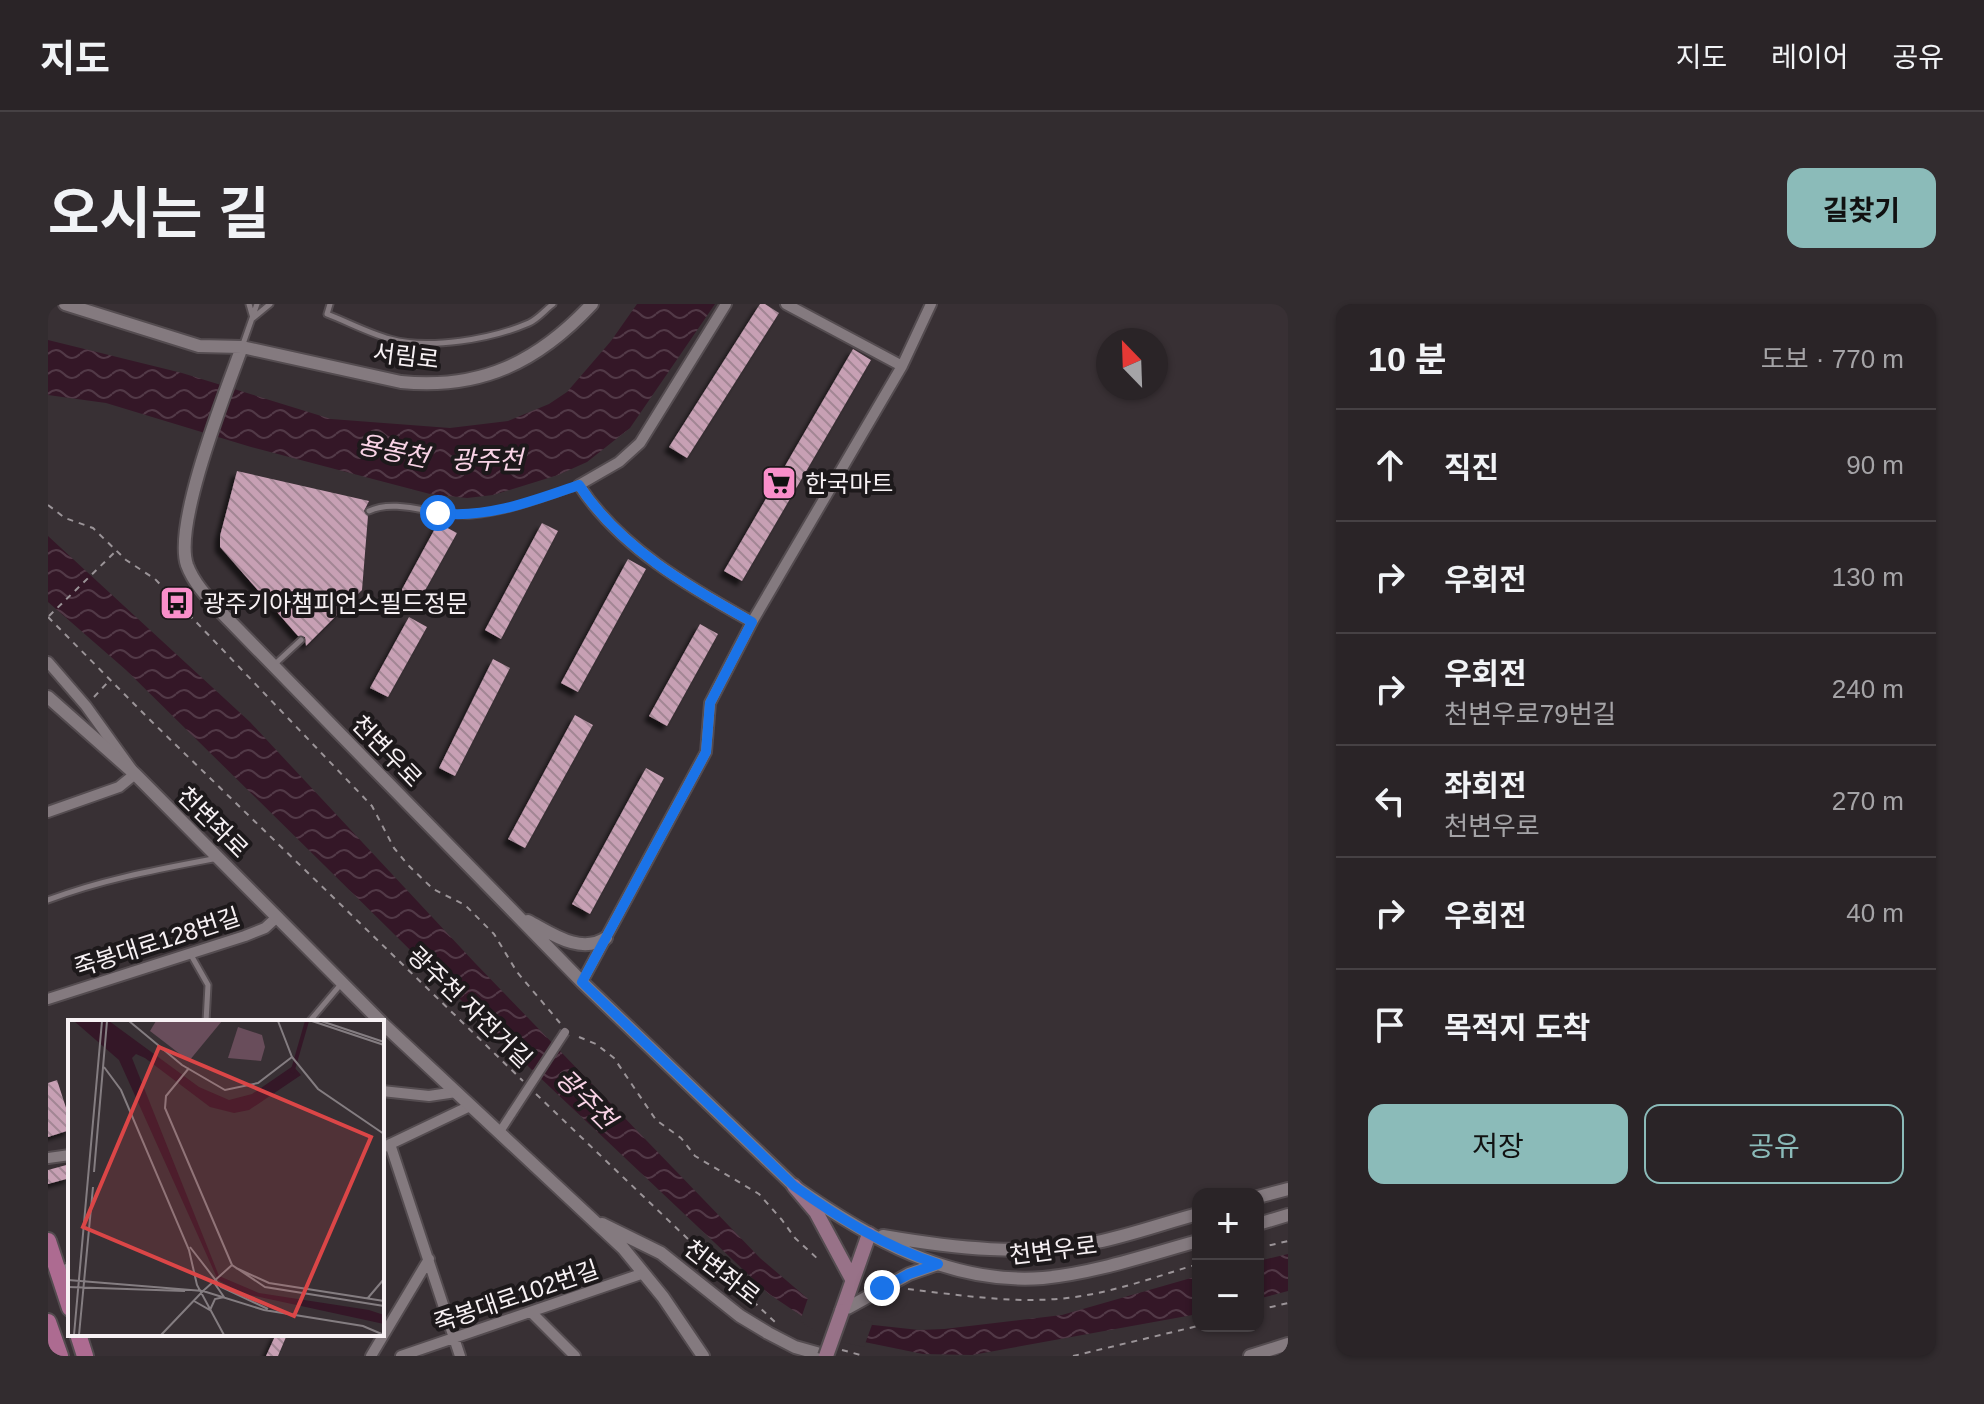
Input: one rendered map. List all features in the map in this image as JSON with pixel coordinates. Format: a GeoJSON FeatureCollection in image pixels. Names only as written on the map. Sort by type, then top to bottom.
{"type":"FeatureCollection","features":[{"type":"Feature","properties":{"kind":"main road"},"geometry":{"type":"LineString","coordinates":[[794,1186],[816,1212],[852,1279]]}},
{"type":"Feature","properties":{"kind":"main road"},"geometry":{"type":"LineString","coordinates":[[828,1353],[869,1234]]}},
{"type":"Feature","properties":{"kind":"main road"},"geometry":{"type":"LineString","coordinates":[[48,1241],[64,1270],[68,1295]]}},
{"type":"Feature","properties":{"kind":"main road"},"geometry":{"type":"LineString","coordinates":[[48,1322],[60,1356]]}},
{"type":"Feature","properties":{"kind":"main road"},"geometry":{"type":"LineString","coordinates":[[79,1336],[85,1356]]}},
{"type":"Feature","properties":{"kind":"street"},"geometry":{"type":"LineString","coordinates":[[65,304],[199,346],[242,347]]}},
{"type":"Feature","properties":{"kind":"street","name":"서림로"},"geometry":{"type":"LineString","coordinates":[[242,347],[401,382],[455,383],[486,377],[525,360],[562,334],[592,304]]}},
{"type":"Feature","properties":{"kind":"street"},"geometry":{"type":"LineString","coordinates":[[726,304],[640,443],[619,462],[579,485],[596,508],[670,575],[752,622]]}},
{"type":"Feature","properties":{"kind":"street"},"geometry":{"type":"LineString","coordinates":[[786,304],[902,366]]}},
{"type":"Feature","properties":{"kind":"street"},"geometry":{"type":"LineString","coordinates":[[582,982],[706,752],[710,703],[752,622],[902,366],[931,304]]}},
{"type":"Feature","properties":{"kind":"street","name":"천변우로"},"geometry":{"type":"LineString","coordinates":[[242,347],[210,439],[186,524],[184,546],[187,563],[204,594],[582,982],[794,1186],[831,1212],[915,1257],[972,1274],[1000,1278],[1042,1278],[1079,1273],[1192,1243]]}},
{"type":"Feature","properties":{"kind":"street"},"geometry":{"type":"LineString","coordinates":[[48,662],[86,706],[135,774],[119,787],[48,812]]}},
{"type":"Feature","properties":{"kind":"street","name":"천변좌로"},"geometry":{"type":"LineString","coordinates":[[48,697],[135,774],[380,1020]]}},
{"type":"Feature","properties":{"kind":"street"},"geometry":{"type":"LineString","coordinates":[[516,915],[577,944],[591,945],[606,938]]}},
{"type":"Feature","properties":{"kind":"street","name":"죽봉대로128번길"},"geometry":{"type":"LineString","coordinates":[[48,999],[265,928],[276,918]]}},
{"type":"Feature","properties":{"kind":"street","name":"천변좌로"},"geometry":{"type":"LineString","coordinates":[[384,1024],[592,1219],[644,1273],[703,1356]]}},
{"type":"Feature","properties":{"kind":"street"},"geometry":{"type":"LineString","coordinates":[[499,1133],[563,1029]]}},
{"type":"Feature","properties":{"kind":"street"},"geometry":{"type":"LineString","coordinates":[[384,1091],[429,1096],[456,1092]]}},
{"type":"Feature","properties":{"kind":"street"},"geometry":{"type":"LineString","coordinates":[[460,1356],[429,1259],[386,1146],[470,1106]]}},
{"type":"Feature","properties":{"kind":"street"},"geometry":{"type":"LineString","coordinates":[[48,1158],[68,1155]]}},
{"type":"Feature","properties":{"kind":"street"},"geometry":{"type":"LineString","coordinates":[[1264,1195],[1288,1189]]}},
{"type":"Feature","properties":{"kind":"street"},"geometry":{"type":"LineString","coordinates":[[1264,1222],[1288,1215]]}},
{"type":"Feature","properties":{"kind":"street","name":"천변우로"},"geometry":{"type":"LineString","coordinates":[[869,1234],[975,1248],[1051,1249],[1125,1236],[1192,1216]]}},
{"type":"Feature","properties":{"kind":"street","name":"천변좌로"},"geometry":{"type":"LineString","coordinates":[[592,1219],[661,1253],[740,1316],[768,1333],[795,1347],[828,1353]]}},
{"type":"Feature","properties":{"kind":"street"},"geometry":{"type":"LineString","coordinates":[[384,1334],[429,1259]]}},
{"type":"Feature","properties":{"kind":"street"},"geometry":{"type":"LineString","coordinates":[[842,1311],[909,1274],[938,1264]]}},
{"type":"Feature","properties":{"kind":"street","name":"죽봉대로102번길"},"geometry":{"type":"LineString","coordinates":[[401,1356],[644,1273]]}},
{"type":"Feature","properties":{"kind":"street"},"geometry":{"type":"LineString","coordinates":[[532,1313],[575,1356]]}},
{"type":"Feature","properties":{"kind":"street"},"geometry":{"type":"LineString","coordinates":[[371,1356],[383,1336]]}},
{"type":"Feature","properties":{"kind":"street"},"geometry":{"type":"LineString","coordinates":[[1250,1356],[1288,1344]]}},
{"type":"Feature","properties":{"kind":"lane"},"geometry":{"type":"LineString","coordinates":[[249,304],[253,318]]}},
{"type":"Feature","properties":{"kind":"lane"},"geometry":{"type":"LineString","coordinates":[[242,347],[257,304]]}},
{"type":"Feature","properties":{"kind":"lane"},"geometry":{"type":"LineString","coordinates":[[253,318],[270,304]]}},
{"type":"Feature","properties":{"kind":"lane"},"geometry":{"type":"LineString","coordinates":[[330,304],[327,314],[365,330],[391,339],[432,344],[516,327],[532,321],[553,304]]}},
{"type":"Feature","properties":{"kind":"lane"},"geometry":{"type":"LineString","coordinates":[[369,511],[385,505],[470,515],[529,502],[579,485]]}},
{"type":"Feature","properties":{"kind":"lane"},"geometry":{"type":"LineString","coordinates":[[273,666],[301,640]]}},
{"type":"Feature","properties":{"kind":"lane"},"geometry":{"type":"LineString","coordinates":[[48,900],[146,871],[218,858]]}},
{"type":"Feature","properties":{"kind":"lane"},"geometry":{"type":"LineString","coordinates":[[191,954],[208,985],[206,1020]]}},
{"type":"Feature","properties":{"kind":"lane"},"geometry":{"type":"LineString","coordinates":[[311,1020],[341,984]]}},
{"type":"Feature","properties":{"kind":"path"},"geometry":{"type":"LineString","coordinates":[[48,505],[65,518],[93,528],[116,551],[155,579],[372,806],[394,848],[420,879],[465,905],[494,934],[517,972],[563,1029]]}},
{"type":"Feature","properties":{"kind":"path","name":"광주천 자전거길"},"geometry":{"type":"LineString","coordinates":[[116,551],[48,617],[523,1081]]}},
{"type":"Feature","properties":{"kind":"path"},"geometry":{"type":"LineString","coordinates":[[86,706],[110,680]]}},
{"type":"Feature","properties":{"kind":"path"},"geometry":{"type":"LineString","coordinates":[[579,1037],[596,1044],[614,1058],[656,1120],[681,1138],[695,1156],[759,1194],[795,1238],[820,1261]]}},
{"type":"Feature","properties":{"kind":"path","name":"광주천 자전거길"},"geometry":{"type":"LineString","coordinates":[[531,1089],[744,1295],[782,1327]]}},
{"type":"Feature","properties":{"kind":"path"},"geometry":{"type":"LineString","coordinates":[[1264,1247],[1288,1241]]}},
{"type":"Feature","properties":{"kind":"path"},"geometry":{"type":"LineString","coordinates":[[906,1289],[1010,1298],[1065,1298],[1124,1286],[1192,1266]]}},
{"type":"Feature","properties":{"kind":"path"},"geometry":{"type":"LineString","coordinates":[[1264,1309],[1288,1303]]}},
{"type":"Feature","properties":{"kind":"path"},"geometry":{"type":"LineString","coordinates":[[1073,1356],[1192,1327]]}},
{"type":"Feature","properties":{"kind":"path"},"geometry":{"type":"LineString","coordinates":[[828,1353],[864,1356]]}},
{"type":"Feature","properties":{"kind":"water","name":"광주천"},"geometry":{"type":"Polygon","coordinates":[[[637,304],[715,304],[630,428],[587,462],[558,475],[493,495],[467,498],[430,494],[251,447],[106,403],[48,395],[48,340],[182,373],[331,419],[450,428],[508,421],[549,404],[567,392],[611,341],[637,304]]]}},
{"type":"Feature","properties":{"kind":"water","name":"광주천"},"geometry":{"type":"Polygon","coordinates":[[[48,536],[250,722],[475,963],[760,1258],[832,1315],[855,1323],[919,1330],[944,1329],[1062,1315],[1192,1278],[1192,1315],[972,1355],[923,1354],[830,1335],[769,1294],[533,1071],[126,670],[48,602],[48,536]]]}},
{"type":"Feature","properties":{"kind":"water"},"geometry":{"type":"Polygon","coordinates":[[[1288,1254],[1288,1291],[1264,1297],[1264,1260],[1288,1254]]]}},
{"type":"Feature","properties":{"kind":"pier"},"geometry":{"type":"Polygon","coordinates":[[[809,1295],[833,1311],[873,1322],[864,1347],[828,1339],[800,1321],[809,1295]]]}},
{"type":"Feature","properties":{"kind":"building"},"geometry":{"type":"Polygon","coordinates":[[[760,304],[779,313],[687,458],[669,447],[760,304]]]}},
{"type":"Feature","properties":{"kind":"building"},"geometry":{"type":"Polygon","coordinates":[[[853,349],[871,360],[742,581],[724,571],[853,349]]]}},
{"type":"Feature","properties":{"kind":"building"},"geometry":{"type":"Polygon","coordinates":[[[237,471],[369,501],[364,511],[368,516],[362,590],[306,646],[305,637],[298,636],[220,547],[220,536],[237,471]]]}},
{"type":"Feature","properties":{"kind":"building"},"geometry":{"type":"Polygon","coordinates":[[[438,523],[457,533],[418,603],[400,593],[438,523]]]}},
{"type":"Feature","properties":{"kind":"building"},"geometry":{"type":"Polygon","coordinates":[[[542,523],[558,531],[501,639],[485,630],[542,523]]]}},
{"type":"Feature","properties":{"kind":"building"},"geometry":{"type":"Polygon","coordinates":[[[628,559],[646,569],[578,692],[561,683],[628,559]]]}},
{"type":"Feature","properties":{"kind":"building"},"geometry":{"type":"Polygon","coordinates":[[[409,617],[427,627],[388,697],[370,688],[409,617]]]}},
{"type":"Feature","properties":{"kind":"building"},"geometry":{"type":"Polygon","coordinates":[[[700,624],[718,634],[667,726],[649,716],[700,624]]]}},
{"type":"Feature","properties":{"kind":"building"},"geometry":{"type":"Polygon","coordinates":[[[493,659],[510,668],[455,776],[439,768],[493,659]]]}},
{"type":"Feature","properties":{"kind":"building"},"geometry":{"type":"Polygon","coordinates":[[[575,715],[593,725],[525,848],[508,839],[575,715]]]}},
{"type":"Feature","properties":{"kind":"building"},"geometry":{"type":"Polygon","coordinates":[[[646,768],[664,778],[590,914],[572,904],[646,768]]]}},
{"type":"Feature","properties":{"kind":"building"},"geometry":{"type":"Polygon","coordinates":[[[57,1080],[68,1114],[68,1131],[48,1137],[48,1083],[57,1080]]]}},
{"type":"Feature","properties":{"kind":"building"},"geometry":{"type":"Polygon","coordinates":[[[68,1165],[68,1179],[48,1184],[48,1170],[68,1165]]]}},
{"type":"Feature","properties":{"kind":"building"},"geometry":{"type":"Polygon","coordinates":[[[275,1336],[286,1337],[278,1356],[266,1356],[275,1336]]]}},
{"type":"Feature","properties":{"kind":"place","name":"한국마트"},"geometry":{"type":"Point","coordinates":[779,483]}},
{"type":"Feature","properties":{"kind":"place","name":"광주기아챔피언스필드정문"},"geometry":{"type":"Point","coordinates":[177,603]}},
{"type":"Feature","properties":{"kind":"route"},"geometry":{"type":"LineString","coordinates":[[438,513],[480,514],[579,485],[596,508],[670,575],[752,622],[710,703],[706,752],[582,982],[794,1186],[869,1234],[915,1257],[938,1264],[882,1288]]}},
{"type":"Feature","properties":{"kind":"water label","name":"용봉천"},"geometry":{"type":"Point","coordinates":[393,451]}}]}
